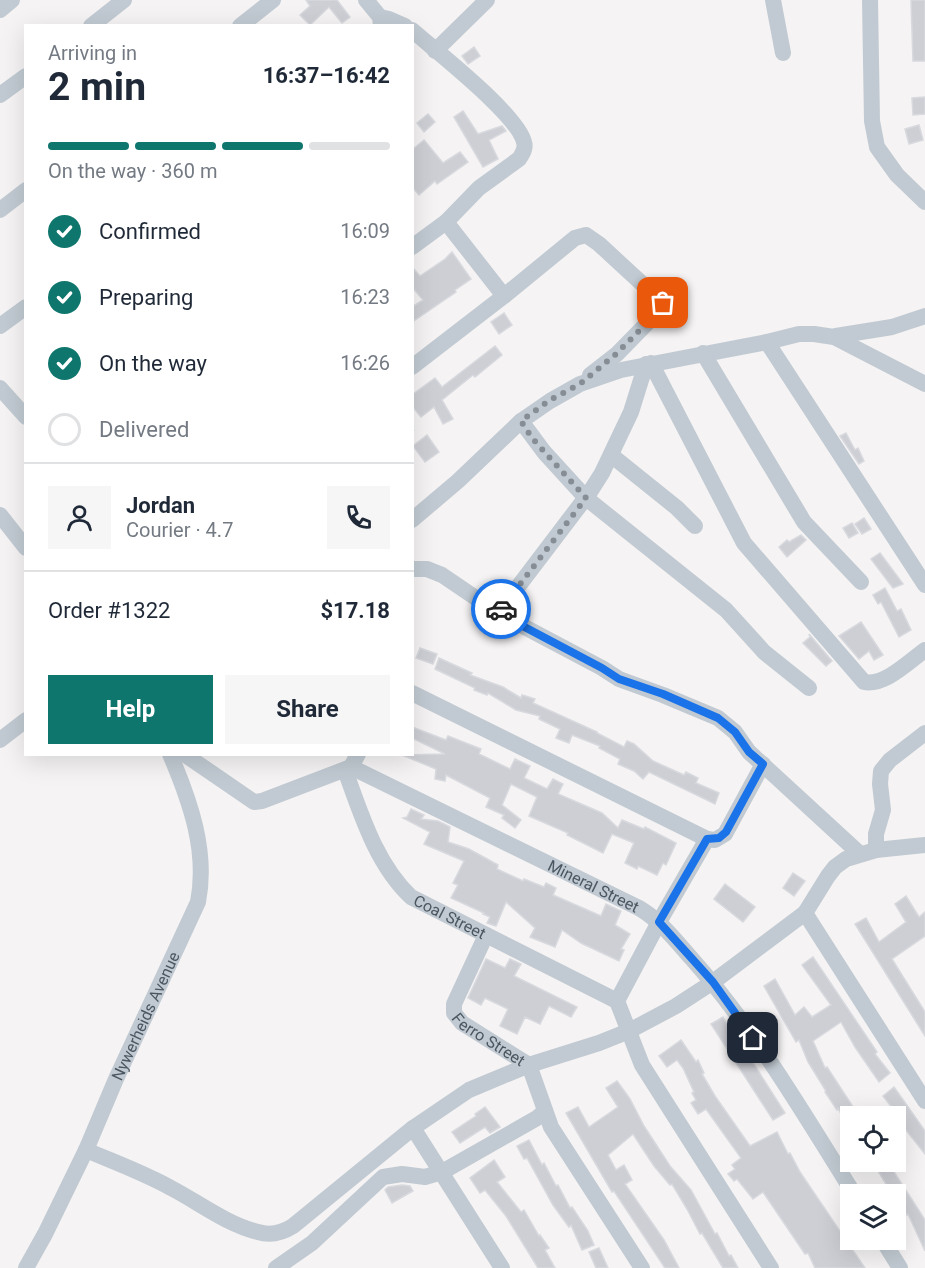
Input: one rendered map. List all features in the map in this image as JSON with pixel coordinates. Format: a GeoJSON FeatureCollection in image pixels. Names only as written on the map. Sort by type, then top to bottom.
{"type":"FeatureCollection","features":[{"type":"Feature","properties":{"kind":"street"},"geometry":{"type":"LineString","coordinates":[[0,10],[12,0]]}},
{"type":"Feature","properties":{"kind":"street"},"geometry":{"type":"LineString","coordinates":[[94,24],[124,0]]}},
{"type":"Feature","properties":{"kind":"street"},"geometry":{"type":"LineString","coordinates":[[243,24],[273,0]]}},
{"type":"Feature","properties":{"kind":"street"},"geometry":{"type":"LineString","coordinates":[[435,51],[487,0]]}},
{"type":"Feature","properties":{"kind":"street"},"geometry":{"type":"LineString","coordinates":[[773,0],[783,54]]}},
{"type":"Feature","properties":{"kind":"street"},"geometry":{"type":"LineString","coordinates":[[870,0],[872,121],[875,140],[887,162],[925,202]]}},
{"type":"Feature","properties":{"kind":"street"},"geometry":{"type":"LineString","coordinates":[[374,9],[401,24]]}},
{"type":"Feature","properties":{"kind":"street"},"geometry":{"type":"LineString","coordinates":[[414,32],[501,110],[516,126],[525,145],[519,159],[479,188],[446,222],[414,246]]}},
{"type":"Feature","properties":{"kind":"street"},"geometry":{"type":"LineString","coordinates":[[2,89],[24,77]]}},
{"type":"Feature","properties":{"kind":"street"},"geometry":{"type":"LineString","coordinates":[[0,210],[24,192]]}},
{"type":"Feature","properties":{"kind":"street"},"geometry":{"type":"LineString","coordinates":[[446,222],[504,296]]}},
{"type":"Feature","properties":{"kind":"street"},"geometry":{"type":"LineString","coordinates":[[414,365],[575,238],[586,235],[599,244],[663,303],[660,310],[616,354],[580,384]]}},
{"type":"Feature","properties":{"kind":"street"},"geometry":{"type":"LineString","coordinates":[[0,326],[24,308]]}},
{"type":"Feature","properties":{"kind":"street"},"geometry":{"type":"LineString","coordinates":[[414,518],[521,421],[550,400],[580,384],[621,370],[799,334],[834,337],[892,327],[925,316]]}},
{"type":"Feature","properties":{"kind":"street"},"geometry":{"type":"LineString","coordinates":[[834,337],[925,384]]}},
{"type":"Feature","properties":{"kind":"street"},"geometry":{"type":"LineString","coordinates":[[767,342],[925,585]]}},
{"type":"Feature","properties":{"kind":"street"},"geometry":{"type":"LineString","coordinates":[[703,353],[804,522],[861,582]]}},
{"type":"Feature","properties":{"kind":"street"},"geometry":{"type":"LineString","coordinates":[[498,613],[586,498],[611,455],[631,412],[648,364]]}},
{"type":"Feature","properties":{"kind":"street"},"geometry":{"type":"LineString","coordinates":[[648,364],[744,543],[864,682],[872,684],[885,679],[925,650]]}},
{"type":"Feature","properties":{"kind":"street"},"geometry":{"type":"LineString","coordinates":[[0,388],[24,415]]}},
{"type":"Feature","properties":{"kind":"street"},"geometry":{"type":"LineString","coordinates":[[521,421],[538,445],[586,498],[726,610],[764,652],[808,688]]}},
{"type":"Feature","properties":{"kind":"street"},"geometry":{"type":"LineString","coordinates":[[611,455],[677,508],[695,526]]}},
{"type":"Feature","properties":{"kind":"street"},"geometry":{"type":"LineString","coordinates":[[0,515],[24,545]]}},
{"type":"Feature","properties":{"kind":"street"},"geometry":{"type":"LineString","coordinates":[[414,568],[434,571],[498,613],[619,679],[663,694],[718,718],[735,732],[749,752],[868,852]]}},
{"type":"Feature","properties":{"kind":"street"},"geometry":{"type":"LineString","coordinates":[[414,694],[707,839],[719,838],[726,832],[763,764]]}},
{"type":"Feature","properties":{"kind":"street"},"geometry":{"type":"LineString","coordinates":[[0,740],[24,722]]}},
{"type":"Feature","properties":{"kind":"street"},"geometry":{"type":"LineString","coordinates":[[868,852],[883,810],[881,771],[890,760],[925,733]]}},
{"type":"Feature","properties":{"kind":"street","name":"Nywerheids Avenue"},"geometry":{"type":"LineString","coordinates":[[26,1268],[86,1150],[116,1079],[198,902],[202,877],[199,844],[191,812],[171,756]]}},
{"type":"Feature","properties":{"kind":"street"},"geometry":{"type":"LineString","coordinates":[[187,756],[254,802],[262,801],[351,764]]}},
{"type":"Feature","properties":{"kind":"street","name":"Mineral Street"},"geometry":{"type":"LineString","coordinates":[[351,764],[639,908],[659,922]]}},
{"type":"Feature","properties":{"kind":"street","name":"Coal Street"},"geometry":{"type":"LineString","coordinates":[[351,764],[372,838],[400,887],[418,902],[617,1001]]}},
{"type":"Feature","properties":{"kind":"street"},"geometry":{"type":"LineString","coordinates":[[707,839],[617,1001],[642,1065],[771,1268]]}},
{"type":"Feature","properties":{"kind":"street"},"geometry":{"type":"LineString","coordinates":[[86,1150],[171,1188],[235,1224],[270,1234],[285,1231],[413,1128],[469,1090],[534,1064],[629,1031],[676,1006],[713,982],[805,913],[836,867],[846,859],[868,852],[925,845]]}},
{"type":"Feature","properties":{"kind":"street"},"geometry":{"type":"LineString","coordinates":[[805,913],[925,1101]]}},
{"type":"Feature","properties":{"kind":"street"},"geometry":{"type":"LineString","coordinates":[[659,922],[713,982],[737,1014],[804,1113],[848,1184]]}},
{"type":"Feature","properties":{"kind":"street","name":"Ferro Street"},"geometry":{"type":"LineString","coordinates":[[486,935],[454,1004],[454,1013],[462,1023],[534,1064]]}},
{"type":"Feature","properties":{"kind":"street"},"geometry":{"type":"LineString","coordinates":[[534,1064],[551,1127],[642,1268]]}},
{"type":"Feature","properties":{"kind":"street"},"geometry":{"type":"LineString","coordinates":[[276,1268],[312,1243],[383,1177],[402,1174],[425,1178],[442,1172],[537,1118],[545,1111]]}},
{"type":"Feature","properties":{"kind":"street"},"geometry":{"type":"LineString","coordinates":[[413,1128],[502,1268]]}},
{"type":"Feature","properties":{"kind":"street"},"geometry":{"type":"LineString","coordinates":[[889,1250],[900,1268]]}},
{"type":"Feature","properties":{"kind":"building"},"geometry":{"type":"Polygon","coordinates":[[[306,0],[337,0],[350,17],[342,23],[329,7],[309,24],[300,15],[310,6],[306,0]]]}},
{"type":"Feature","properties":{"kind":"building"},"geometry":{"type":"Polygon","coordinates":[[[911,0],[925,0],[925,61],[913,61],[911,0]]]}},
{"type":"Feature","properties":{"kind":"building"},"geometry":{"type":"Polygon","coordinates":[[[474,47],[480,56],[468,64],[462,56],[474,47]]]}},
{"type":"Feature","properties":{"kind":"building"},"geometry":{"type":"Polygon","coordinates":[[[925,97],[925,114],[913,115],[912,98],[925,97]]]}},
{"type":"Feature","properties":{"kind":"building"},"geometry":{"type":"Polygon","coordinates":[[[463,111],[478,134],[502,126],[506,131],[489,140],[498,159],[483,167],[454,117],[463,111]]]}},
{"type":"Feature","properties":{"kind":"building"},"geometry":{"type":"Polygon","coordinates":[[[428,114],[435,122],[424,132],[417,123],[428,114]]]}},
{"type":"Feature","properties":{"kind":"building"},"geometry":{"type":"Polygon","coordinates":[[[919,125],[923,140],[909,144],[905,129],[919,125]]]}},
{"type":"Feature","properties":{"kind":"building"},"geometry":{"type":"Polygon","coordinates":[[[424,140],[443,163],[460,152],[468,162],[437,184],[435,181],[419,195],[414,189],[414,148],[424,140]]]}},
{"type":"Feature","properties":{"kind":"building"},"geometry":{"type":"Polygon","coordinates":[[[452,252],[471,279],[414,321],[414,306],[423,300],[414,289],[414,269],[420,276],[452,252]]]}},
{"type":"Feature","properties":{"kind":"building"},"geometry":{"type":"Polygon","coordinates":[[[504,313],[512,325],[499,334],[491,322],[504,313]]]}},
{"type":"Feature","properties":{"kind":"building"},"geometry":{"type":"Polygon","coordinates":[[[495,346],[502,355],[442,400],[453,419],[443,424],[434,407],[421,417],[414,408],[414,394],[435,378],[442,387],[495,346]]]}},
{"type":"Feature","properties":{"kind":"building"},"geometry":{"type":"Polygon","coordinates":[[[846,433],[855,450],[858,448],[864,461],[859,464],[840,436],[846,433]]]}},
{"type":"Feature","properties":{"kind":"building"},"geometry":{"type":"Polygon","coordinates":[[[427,435],[439,452],[425,462],[414,445],[427,435]]]}},
{"type":"Feature","properties":{"kind":"building"},"geometry":{"type":"Polygon","coordinates":[[[864,518],[871,529],[862,534],[855,524],[864,518]]]}},
{"type":"Feature","properties":{"kind":"building"},"geometry":{"type":"Polygon","coordinates":[[[852,523],[858,533],[849,538],[843,528],[852,523]]]}},
{"type":"Feature","properties":{"kind":"building"},"geometry":{"type":"Polygon","coordinates":[[[801,535],[806,540],[787,557],[779,547],[787,540],[789,542],[801,535]]]}},
{"type":"Feature","properties":{"kind":"building"},"geometry":{"type":"Polygon","coordinates":[[[880,553],[903,584],[893,588],[871,559],[880,553]]]}},
{"type":"Feature","properties":{"kind":"building"},"geometry":{"type":"Polygon","coordinates":[[[885,588],[897,611],[901,609],[911,630],[899,637],[881,602],[878,604],[873,595],[885,588]]]}},
{"type":"Feature","properties":{"kind":"building"},"geometry":{"type":"Polygon","coordinates":[[[861,622],[883,655],[874,660],[869,651],[859,659],[839,636],[861,622]]]}},
{"type":"Feature","properties":{"kind":"building"},"geometry":{"type":"Polygon","coordinates":[[[809,634],[832,661],[826,666],[803,643],[810,637],[809,634]]]}},
{"type":"Feature","properties":{"kind":"building"},"geometry":{"type":"Polygon","coordinates":[[[420,648],[437,654],[433,664],[416,658],[420,648]]]}},
{"type":"Feature","properties":{"kind":"building"},"geometry":{"type":"Polygon","coordinates":[[[439,658],[472,673],[470,675],[503,687],[521,698],[522,695],[535,699],[533,703],[624,747],[627,741],[634,744],[653,761],[684,775],[686,772],[698,778],[696,783],[719,793],[715,804],[649,772],[643,779],[634,771],[618,764],[620,759],[599,748],[600,746],[572,735],[569,743],[556,738],[560,729],[539,719],[540,716],[516,710],[488,693],[487,695],[474,690],[475,688],[435,669],[439,658]]]}},
{"type":"Feature","properties":{"kind":"building"},"geometry":{"type":"Polygon","coordinates":[[[414,728],[446,740],[448,736],[481,749],[479,754],[510,769],[515,759],[530,766],[524,778],[547,789],[553,779],[563,784],[558,794],[602,813],[618,828],[622,820],[644,829],[645,827],[676,843],[666,865],[663,863],[657,875],[638,866],[637,869],[625,863],[634,843],[612,834],[603,853],[567,835],[568,833],[529,816],[537,797],[511,784],[502,805],[521,820],[515,828],[502,818],[504,815],[486,807],[490,798],[446,775],[445,781],[435,779],[436,769],[404,756],[445,754],[414,739],[414,728]]]}},
{"type":"Feature","properties":{"kind":"building"},"geometry":{"type":"Polygon","coordinates":[[[411,809],[424,815],[421,819],[438,821],[450,827],[448,842],[469,849],[498,865],[497,869],[523,881],[524,879],[544,887],[546,883],[556,888],[553,895],[601,916],[606,904],[621,911],[615,925],[630,934],[621,949],[624,950],[619,961],[581,943],[562,930],[555,947],[530,937],[535,928],[506,902],[496,926],[487,923],[490,917],[484,913],[451,898],[458,885],[453,883],[464,861],[424,844],[430,832],[403,818],[407,817],[411,809]]]}},
{"type":"Feature","properties":{"kind":"building"},"geometry":{"type":"Polygon","coordinates":[[[793,873],[805,881],[794,896],[783,888],[793,873]]]}},
{"type":"Feature","properties":{"kind":"building"},"geometry":{"type":"Polygon","coordinates":[[[725,884],[755,907],[743,922],[714,899],[725,884]]]}},
{"type":"Feature","properties":{"kind":"building"},"geometry":{"type":"Polygon","coordinates":[[[906,896],[919,917],[925,912],[925,936],[892,959],[925,1012],[925,1036],[855,924],[866,918],[879,942],[906,922],[895,904],[906,896]]]}},
{"type":"Feature","properties":{"kind":"building"},"geometry":{"type":"Polygon","coordinates":[[[813,957],[877,1052],[875,1054],[890,1073],[879,1082],[841,1022],[813,1041],[825,1068],[827,1067],[852,1106],[840,1106],[840,1112],[825,1092],[799,1040],[796,1042],[764,986],[775,979],[795,1015],[804,1007],[812,1017],[831,1005],[802,965],[813,957]]]}},
{"type":"Feature","properties":{"kind":"building"},"geometry":{"type":"Polygon","coordinates":[[[486,959],[505,968],[510,959],[521,964],[514,976],[577,1007],[571,1017],[549,1006],[540,1024],[525,1017],[517,1034],[500,1026],[508,1009],[485,998],[481,1005],[468,998],[486,959]]]}},
{"type":"Feature","properties":{"kind":"building"},"geometry":{"type":"Polygon","coordinates":[[[723,1017],[785,1113],[773,1120],[711,1024],[723,1017]]]}},
{"type":"Feature","properties":{"kind":"building"},"geometry":{"type":"Polygon","coordinates":[[[681,1040],[696,1062],[698,1060],[704,1073],[702,1074],[715,1096],[750,1146],[777,1132],[788,1154],[790,1153],[800,1172],[840,1231],[840,1250],[853,1250],[865,1268],[815,1268],[808,1253],[805,1254],[763,1192],[753,1199],[737,1179],[734,1181],[728,1174],[735,1169],[732,1165],[741,1158],[706,1109],[698,1114],[691,1103],[696,1100],[692,1093],[694,1092],[677,1060],[667,1067],[659,1056],[681,1040]]]}},
{"type":"Feature","properties":{"kind":"building"},"geometry":{"type":"Polygon","coordinates":[[[617,1081],[670,1166],[691,1190],[715,1234],[717,1233],[738,1268],[723,1268],[702,1233],[700,1234],[672,1184],[670,1185],[654,1166],[633,1134],[608,1155],[616,1170],[624,1165],[632,1180],[625,1184],[664,1240],[679,1268],[665,1268],[614,1191],[612,1192],[566,1113],[578,1107],[589,1127],[618,1107],[606,1088],[617,1081]]]}},
{"type":"Feature","properties":{"kind":"building"},"geometry":{"type":"Polygon","coordinates":[[[894,1087],[925,1131],[925,1154],[906,1130],[906,1106],[891,1106],[883,1096],[894,1087]]]}},
{"type":"Feature","properties":{"kind":"building"},"geometry":{"type":"Polygon","coordinates":[[[485,1107],[500,1127],[490,1133],[485,1127],[460,1143],[452,1132],[485,1107]]]}},
{"type":"Feature","properties":{"kind":"building"},"geometry":{"type":"Polygon","coordinates":[[[529,1140],[542,1165],[544,1163],[570,1208],[572,1207],[588,1231],[594,1245],[582,1250],[571,1225],[569,1227],[553,1205],[527,1158],[524,1159],[517,1146],[529,1140]]]}},
{"type":"Feature","properties":{"kind":"building"},"geometry":{"type":"Polygon","coordinates":[[[494,1160],[505,1177],[497,1182],[521,1212],[524,1210],[549,1248],[545,1250],[555,1268],[538,1268],[506,1216],[485,1190],[480,1193],[470,1178],[494,1160]]]}},
{"type":"Feature","properties":{"kind":"building"},"geometry":{"type":"Polygon","coordinates":[[[879,1172],[894,1172],[902,1184],[886,1184],[879,1172]]]}},
{"type":"Feature","properties":{"kind":"building"},"geometry":{"type":"Polygon","coordinates":[[[410,1186],[413,1191],[392,1203],[385,1190],[388,1187],[410,1186]]]}},
{"type":"Feature","properties":{"kind":"building"},"geometry":{"type":"Polygon","coordinates":[[[906,1190],[925,1220],[925,1251],[908,1214],[906,1190]]]}},
{"type":"Feature","properties":{"kind":"building"},"geometry":{"type":"Polygon","coordinates":[[[599,1248],[608,1268],[596,1268],[589,1252],[599,1248]]]}},
{"type":"Feature","properties":{"kind":"way so far"},"geometry":{"type":"LineString","coordinates":[[501,609],[586,498],[532,438],[521,421],[550,400],[580,384],[616,354],[660,310],[663,303]]}},
{"type":"Feature","properties":{"kind":"route"},"geometry":{"type":"LineString","coordinates":[[501,609],[498,613],[619,679],[631,685],[663,694],[718,718],[735,732],[749,752],[763,764],[726,832],[722,837],[707,839],[659,922],[713,982],[753,1038]]}}]}
